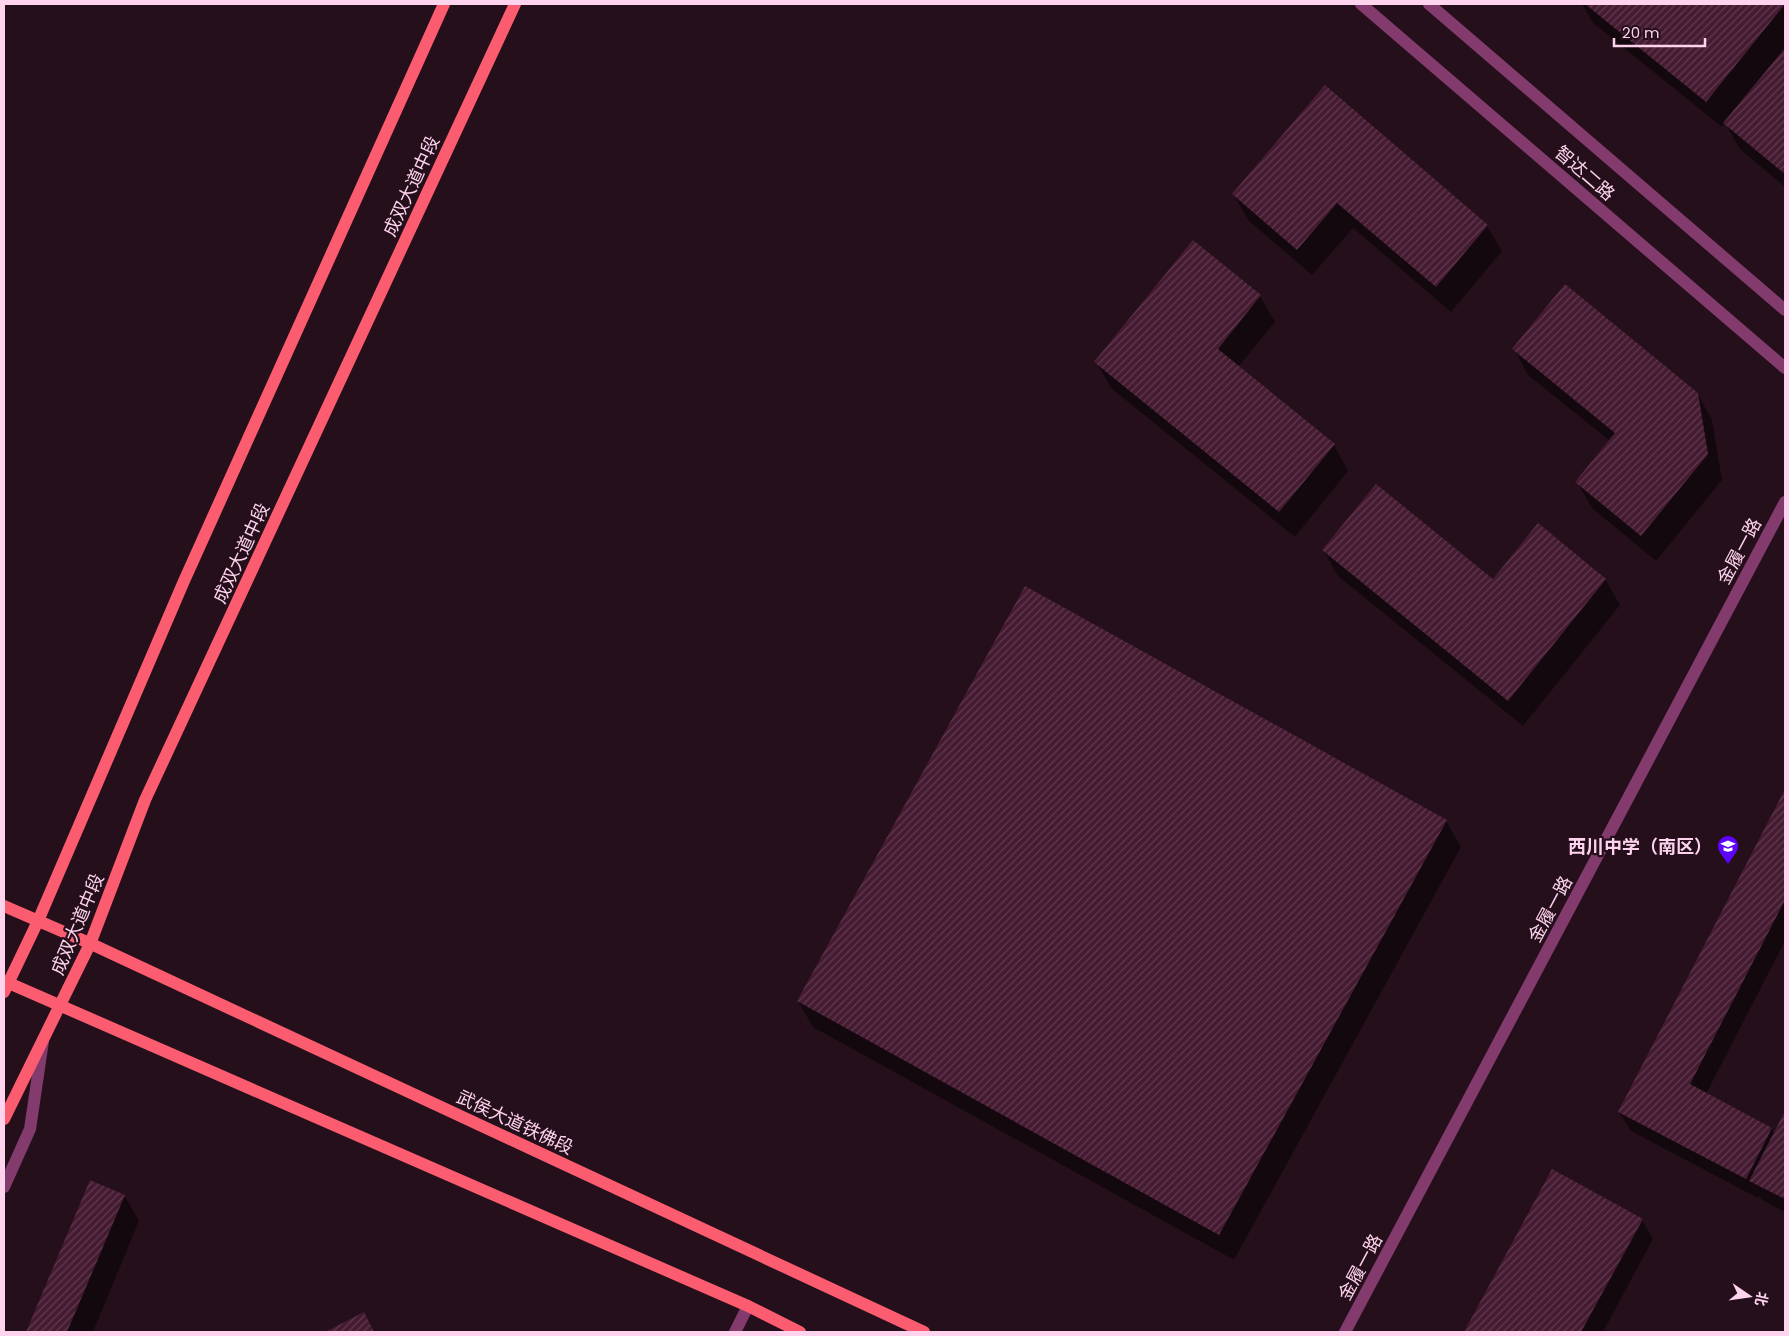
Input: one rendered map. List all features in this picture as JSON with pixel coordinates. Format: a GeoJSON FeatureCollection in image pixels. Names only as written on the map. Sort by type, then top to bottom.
{"type":"FeatureCollection","features":[{"type":"Feature","properties":{"kind":"main road"},"geometry":{"type":"LineString","coordinates":[[444,4],[184,581],[38,921],[5,985],[59,1005],[748,1306],[800,1332]]}},
{"type":"Feature","properties":{"kind":"main road","name":"成双大道中段"},"geometry":{"type":"LineString","coordinates":[[4,1119],[90,944],[145,800],[515,4]]}},
{"type":"Feature","properties":{"kind":"main road","name":"武侯大道铁佛段"},"geometry":{"type":"LineString","coordinates":[[4,906],[90,944],[924,1332]]}},
{"type":"Feature","properties":{"kind":"street","name":"智达二路"},"geometry":{"type":"LineString","coordinates":[[1361,4],[1785,368]]}},
{"type":"Feature","properties":{"kind":"street","name":"智达二路"},"geometry":{"type":"LineString","coordinates":[[1429,4],[1785,310]]}},
{"type":"Feature","properties":{"kind":"street","name":"金履一路"},"geometry":{"type":"LineString","coordinates":[[1345,1332],[1785,502]]}},
{"type":"Feature","properties":{"kind":"street"},"geometry":{"type":"LineString","coordinates":[[4,1187],[30,1129],[44,1037]]}},
{"type":"Feature","properties":{"kind":"street"},"geometry":{"type":"LineString","coordinates":[[736,1332],[748,1306]]}},
{"type":"Feature","properties":{"kind":"building"},"geometry":{"type":"Polygon","coordinates":[[[1585,4],[1785,4],[1706,102],[1585,4]]]}},
{"type":"Feature","properties":{"kind":"building"},"geometry":{"type":"Polygon","coordinates":[[[1785,48],[1785,174],[1723,123],[1785,48]]]}},
{"type":"Feature","properties":{"kind":"building"},"geometry":{"type":"Polygon","coordinates":[[[1325,85],[1488,225],[1436,287],[1337,203],[1297,250],[1232,194],[1325,85]]]}},
{"type":"Feature","properties":{"kind":"building"},"geometry":{"type":"Polygon","coordinates":[[[1193,240],[1261,295],[1218,349],[1335,444],[1279,512],[1094,362],[1193,240]]]}},
{"type":"Feature","properties":{"kind":"building"},"geometry":{"type":"Polygon","coordinates":[[[1565,284],[1698,393],[1708,454],[1641,536],[1575,482],[1615,433],[1512,349],[1565,284]]]}},
{"type":"Feature","properties":{"kind":"building"},"geometry":{"type":"Polygon","coordinates":[[[1376,484],[1493,579],[1538,523],[1606,579],[1508,701],[1322,550],[1376,484]]]}},
{"type":"Feature","properties":{"kind":"building"},"geometry":{"type":"Polygon","coordinates":[[[1025,586],[1447,820],[1219,1235],[797,1001],[1025,586]]]}},
{"type":"Feature","properties":{"kind":"building"},"geometry":{"type":"Polygon","coordinates":[[[1785,789],[1785,900],[1690,1084],[1772,1128],[1746,1179],[1618,1112],[1785,789]]]}},
{"type":"Feature","properties":{"kind":"building"},"geometry":{"type":"Polygon","coordinates":[[[1785,1111],[1785,1199],[1749,1181],[1785,1111]]]}},
{"type":"Feature","properties":{"kind":"building"},"geometry":{"type":"Polygon","coordinates":[[[1552,1169],[1643,1219],[1581,1332],[1464,1332],[1552,1169]]]}},
{"type":"Feature","properties":{"kind":"building"},"geometry":{"type":"Polygon","coordinates":[[[90,1180],[125,1195],[67,1332],[26,1332],[90,1180]]]}},
{"type":"Feature","properties":{"kind":"building"},"geometry":{"type":"Polygon","coordinates":[[[364,1312],[374,1332],[325,1332],[364,1312]]]}},
{"type":"Feature","properties":{"kind":"place","name":"西川中学（南区）"},"geometry":{"type":"Point","coordinates":[1728,865]}}]}
